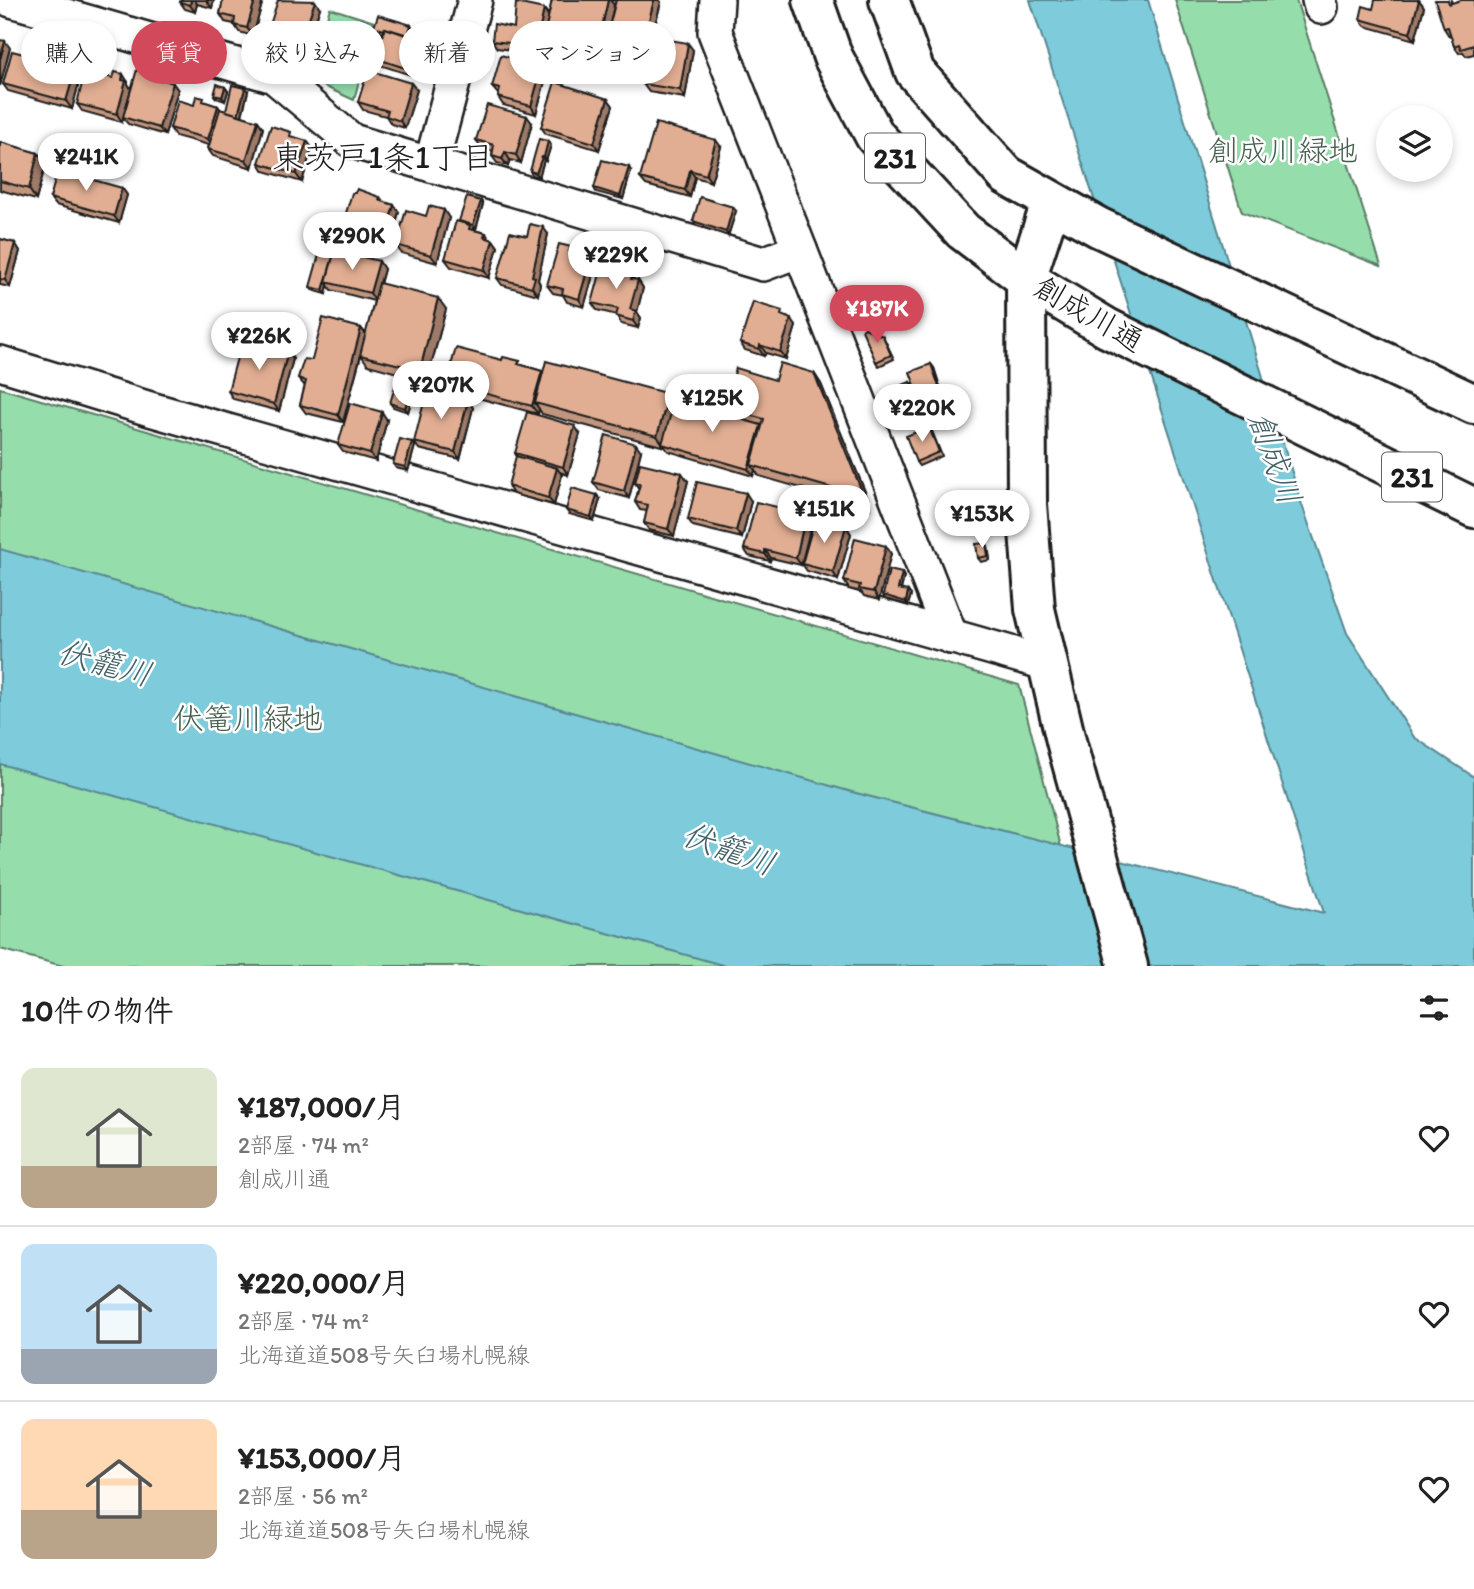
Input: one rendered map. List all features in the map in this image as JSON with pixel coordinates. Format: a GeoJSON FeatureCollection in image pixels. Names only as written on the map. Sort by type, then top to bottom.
{"type":"FeatureCollection","features":[{"type":"Feature","properties":{"kind":"main road","name":"創成川通"},"geometry":{"type":"LineString","coordinates":[[813,0],[833,57],[875,136],[963,231],[1026,279],[1107,328],[1474,508]]}},
{"type":"Feature","properties":{"kind":"main road","name":"231"},"geometry":{"type":"LineString","coordinates":[[889,0],[915,72],[1006,175],[1098,228],[1474,404]]}},
{"type":"Feature","properties":{"kind":"main road"},"geometry":{"type":"LineString","coordinates":[[1051,203],[1026,279],[1027,504],[1035,609],[1066,741],[1128,966]]}},
{"type":"Feature","properties":{"kind":"street"},"geometry":{"type":"LineString","coordinates":[[12,0],[274,76],[352,141],[763,264],[800,250]]}},
{"type":"Feature","properties":{"kind":"street"},"geometry":{"type":"LineString","coordinates":[[431,165],[475,0]]}},
{"type":"Feature","properties":{"kind":"street"},"geometry":{"type":"LineString","coordinates":[[717,0],[715,32],[951,637]]}},
{"type":"Feature","properties":{"kind":"street"},"geometry":{"type":"LineString","coordinates":[[0,363],[177,417],[1049,664]]}},
{"type":"Feature","properties":{"kind":"green space","name":"創成川緑地"},"geometry":{"type":"Polygon","coordinates":[[[1175,0],[1296,0],[1381,266],[1242,212],[1175,0]]]}},
{"type":"Feature","properties":{"kind":"green space"},"geometry":{"type":"Polygon","coordinates":[[[330,8],[371,21],[326,21],[330,8]]]}},
{"type":"Feature","properties":{"kind":"green space"},"geometry":{"type":"Polygon","coordinates":[[[319,84],[358,84],[354,100],[319,84]]]}},
{"type":"Feature","properties":{"kind":"green space","name":"伏篭川緑地"},"geometry":{"type":"Polygon","coordinates":[[[0,388],[1019,685],[1092,966],[63,966],[0,949],[0,388]]]}},
{"type":"Feature","properties":{"kind":"water"},"geometry":{"type":"Polygon","coordinates":[[[1030,0],[1148,0],[1302,505],[1347,633],[1414,737],[1474,777],[1474,966],[726,966],[0,764],[0,549],[852,792],[1324,913],[1030,0]]]}},
{"type":"Feature","properties":{"kind":"building"},"geometry":{"type":"Polygon","coordinates":[[[191,0],[190,5],[180,2],[191,0]]]}},
{"type":"Feature","properties":{"kind":"building"},"geometry":{"type":"Polygon","coordinates":[[[223,0],[255,0],[249,21],[241,21],[241,27],[234,25],[235,18],[220,14],[223,0]]]}},
{"type":"Feature","properties":{"kind":"building"},"geometry":{"type":"Polygon","coordinates":[[[278,0],[315,1],[308,21],[271,21],[278,0]]]}},
{"type":"Feature","properties":{"kind":"building"},"geometry":{"type":"Polygon","coordinates":[[[552,0],[608,0],[603,21],[547,21],[552,0]]]}},
{"type":"Feature","properties":{"kind":"building"},"geometry":{"type":"Polygon","coordinates":[[[616,0],[654,0],[649,21],[611,21],[616,0]]]}},
{"type":"Feature","properties":{"kind":"building"},"geometry":{"type":"Polygon","coordinates":[[[1375,0],[1419,0],[1410,33],[1360,19],[1363,6],[1373,9],[1375,0]]]}},
{"type":"Feature","properties":{"kind":"building"},"geometry":{"type":"Polygon","coordinates":[[[1435,0],[1448,0],[1449,4],[1474,0],[1474,45],[1461,49],[1459,44],[1454,46],[1448,27],[1444,28],[1435,0]]]}},
{"type":"Feature","properties":{"kind":"building"},"geometry":{"type":"Polygon","coordinates":[[[516,3],[544,9],[541,21],[515,21],[516,3]]]}},
{"type":"Feature","properties":{"kind":"building"},"geometry":{"type":"Polygon","coordinates":[[[378,15],[399,21],[399,32],[385,28],[385,21],[376,21],[378,15]]]}},
{"type":"Feature","properties":{"kind":"building"},"geometry":{"type":"Polygon","coordinates":[[[495,24],[509,27],[509,43],[495,41],[495,24]]]}},
{"type":"Feature","properties":{"kind":"building"},"geometry":{"type":"Polygon","coordinates":[[[385,28],[399,33],[399,66],[385,61],[385,28]]]}},
{"type":"Feature","properties":{"kind":"building"},"geometry":{"type":"Polygon","coordinates":[[[0,40],[5,41],[0,59],[0,40]]]}},
{"type":"Feature","properties":{"kind":"building"},"geometry":{"type":"Polygon","coordinates":[[[676,41],[688,43],[680,90],[643,84],[676,84],[676,41]]]}},
{"type":"Feature","properties":{"kind":"building"},"geometry":{"type":"Polygon","coordinates":[[[12,51],[21,53],[21,84],[71,84],[66,101],[3,84],[12,51]]]}},
{"type":"Feature","properties":{"kind":"building"},"geometry":{"type":"Polygon","coordinates":[[[501,55],[509,57],[509,84],[537,84],[531,106],[498,97],[500,89],[492,87],[501,55]]]}},
{"type":"Feature","properties":{"kind":"building"},"geometry":{"type":"Polygon","coordinates":[[[117,72],[123,74],[122,80],[126,81],[117,114],[77,104],[82,84],[117,84],[117,72]]]}},
{"type":"Feature","properties":{"kind":"building"},"geometry":{"type":"Polygon","coordinates":[[[385,75],[399,79],[399,84],[411,84],[400,121],[386,116],[388,111],[358,102],[364,84],[385,84],[385,75]]]}},
{"type":"Feature","properties":{"kind":"building"},"geometry":{"type":"Polygon","coordinates":[[[133,84],[173,84],[159,128],[123,117],[133,84]]]}},
{"type":"Feature","properties":{"kind":"building"},"geometry":{"type":"Polygon","coordinates":[[[217,84],[225,87],[222,97],[214,95],[217,84]]]}},
{"type":"Feature","properties":{"kind":"building"},"geometry":{"type":"Polygon","coordinates":[[[554,84],[608,99],[594,143],[541,127],[554,84]]]}},
{"type":"Feature","properties":{"kind":"building"},"geometry":{"type":"Polygon","coordinates":[[[232,85],[245,88],[238,115],[226,111],[232,85]]]}},
{"type":"Feature","properties":{"kind":"building"},"geometry":{"type":"Polygon","coordinates":[[[196,96],[218,106],[208,139],[170,128],[178,100],[194,105],[196,96]]]}},
{"type":"Feature","properties":{"kind":"building"},"geometry":{"type":"Polygon","coordinates":[[[487,105],[527,116],[516,155],[505,152],[502,159],[492,156],[494,145],[476,140],[487,105]]]}},
{"type":"Feature","properties":{"kind":"building"},"geometry":{"type":"Polygon","coordinates":[[[220,109],[258,121],[246,160],[208,149],[220,109]]]}},
{"type":"Feature","properties":{"kind":"building"},"geometry":{"type":"Polygon","coordinates":[[[656,123],[716,140],[706,175],[690,170],[685,190],[640,178],[656,123]]]}},
{"type":"Feature","properties":{"kind":"building"},"geometry":{"type":"Polygon","coordinates":[[[271,126],[291,132],[290,136],[307,141],[296,174],[259,163],[271,126]]]}},
{"type":"Feature","properties":{"kind":"building"},"geometry":{"type":"Polygon","coordinates":[[[539,139],[548,141],[536,173],[530,171],[539,139]]]}},
{"type":"Feature","properties":{"kind":"building"},"geometry":{"type":"Polygon","coordinates":[[[0,142],[38,153],[29,189],[0,181],[0,142]]]}},
{"type":"Feature","properties":{"kind":"building"},"geometry":{"type":"Polygon","coordinates":[[[602,160],[629,167],[620,196],[594,188],[602,160]]]}},
{"type":"Feature","properties":{"kind":"building"},"geometry":{"type":"Polygon","coordinates":[[[58,170],[122,188],[114,216],[50,198],[58,170]]]}},
{"type":"Feature","properties":{"kind":"building"},"geometry":{"type":"Polygon","coordinates":[[[357,189],[394,205],[385,236],[343,223],[352,193],[357,189]]]}},
{"type":"Feature","properties":{"kind":"building"},"geometry":{"type":"Polygon","coordinates":[[[467,197],[481,201],[473,225],[459,221],[467,197]]]}},
{"type":"Feature","properties":{"kind":"building"},"geometry":{"type":"Polygon","coordinates":[[[700,197],[733,207],[726,232],[693,221],[700,197]]]}},
{"type":"Feature","properties":{"kind":"building"},"geometry":{"type":"Polygon","coordinates":[[[429,206],[444,210],[431,255],[396,245],[406,210],[426,216],[429,206]]]}},
{"type":"Feature","properties":{"kind":"building"},"geometry":{"type":"Polygon","coordinates":[[[456,221],[470,225],[469,229],[486,233],[484,237],[493,240],[484,270],[445,259],[456,221]]]}},
{"type":"Feature","properties":{"kind":"building"},"geometry":{"type":"Polygon","coordinates":[[[530,224],[543,227],[532,287],[497,278],[510,232],[527,236],[530,224]]]}},
{"type":"Feature","properties":{"kind":"building"},"geometry":{"type":"Polygon","coordinates":[[[324,237],[339,241],[323,290],[310,287],[324,237]]]}},
{"type":"Feature","properties":{"kind":"building"},"geometry":{"type":"Polygon","coordinates":[[[0,239],[15,243],[5,280],[0,279],[0,239]]]}},
{"type":"Feature","properties":{"kind":"building"},"geometry":{"type":"Polygon","coordinates":[[[559,244],[571,247],[569,251],[591,257],[579,299],[562,294],[563,289],[547,285],[559,244]]]}},
{"type":"Feature","properties":{"kind":"building"},"geometry":{"type":"Polygon","coordinates":[[[335,250],[379,261],[370,293],[326,282],[335,250]]]}},
{"type":"Feature","properties":{"kind":"building"},"geometry":{"type":"Polygon","coordinates":[[[603,263],[617,267],[616,271],[638,280],[630,309],[636,311],[633,321],[616,316],[618,309],[592,303],[603,263]]]}},
{"type":"Feature","properties":{"kind":"building"},"geometry":{"type":"Polygon","coordinates":[[[379,283],[438,298],[420,370],[360,355],[379,283]]]}},
{"type":"Feature","properties":{"kind":"building"},"geometry":{"type":"Polygon","coordinates":[[[753,302],[782,311],[781,315],[791,319],[780,352],[760,345],[759,349],[740,343],[753,302]]]}},
{"type":"Feature","properties":{"kind":"building"},"geometry":{"type":"Polygon","coordinates":[[[268,318],[295,324],[289,350],[262,344],[268,318]]]}},
{"type":"Feature","properties":{"kind":"building"},"geometry":{"type":"Polygon","coordinates":[[[323,318],[361,328],[338,415],[300,405],[306,381],[298,378],[304,359],[312,360],[323,318]]]}},
{"type":"Feature","properties":{"kind":"building"},"geometry":{"type":"Polygon","coordinates":[[[865,328],[883,336],[891,355],[876,362],[862,330],[865,328]]]}},
{"type":"Feature","properties":{"kind":"building"},"geometry":{"type":"Polygon","coordinates":[[[247,340],[288,351],[274,404],[228,391],[238,354],[243,355],[247,340]]]}},
{"type":"Feature","properties":{"kind":"building"},"geometry":{"type":"Polygon","coordinates":[[[456,348],[502,360],[503,357],[520,361],[518,364],[542,371],[532,406],[446,383],[456,348]]]}},
{"type":"Feature","properties":{"kind":"building"},"geometry":{"type":"Polygon","coordinates":[[[546,361],[669,394],[657,436],[535,403],[546,361]]]}},
{"type":"Feature","properties":{"kind":"building"},"geometry":{"type":"Polygon","coordinates":[[[780,363],[814,373],[862,497],[751,465],[764,419],[724,408],[736,368],[775,380],[780,363]]]}},
{"type":"Feature","properties":{"kind":"building"},"geometry":{"type":"Polygon","coordinates":[[[931,364],[941,392],[920,399],[910,372],[931,364]]]}},
{"type":"Feature","properties":{"kind":"building"},"geometry":{"type":"Polygon","coordinates":[[[432,374],[448,379],[446,387],[430,382],[432,374]]]}},
{"type":"Feature","properties":{"kind":"building"},"geometry":{"type":"Polygon","coordinates":[[[398,377],[413,382],[405,408],[390,403],[398,377]]]}},
{"type":"Feature","properties":{"kind":"building"},"geometry":{"type":"Polygon","coordinates":[[[910,382],[920,409],[897,418],[887,391],[910,382]]]}},
{"type":"Feature","properties":{"kind":"building"},"geometry":{"type":"Polygon","coordinates":[[[427,390],[468,400],[455,452],[414,442],[427,390]]]}},
{"type":"Feature","properties":{"kind":"building"},"geometry":{"type":"Polygon","coordinates":[[[675,400],[761,425],[748,469],[662,444],[675,400]]]}},
{"type":"Feature","properties":{"kind":"building"},"geometry":{"type":"Polygon","coordinates":[[[350,403],[382,412],[370,454],[338,445],[350,403]]]}},
{"type":"Feature","properties":{"kind":"building"},"geometry":{"type":"Polygon","coordinates":[[[527,412],[575,426],[563,467],[515,453],[527,412]]]}},
{"type":"Feature","properties":{"kind":"building"},"geometry":{"type":"Polygon","coordinates":[[[929,427],[939,452],[916,462],[906,436],[929,427]]]}},
{"type":"Feature","properties":{"kind":"building"},"geometry":{"type":"Polygon","coordinates":[[[606,435],[636,444],[624,491],[593,482],[606,435]]]}},
{"type":"Feature","properties":{"kind":"building"},"geometry":{"type":"Polygon","coordinates":[[[400,439],[412,442],[405,467],[393,464],[400,439]]]}},
{"type":"Feature","properties":{"kind":"building"},"geometry":{"type":"Polygon","coordinates":[[[516,456],[557,468],[548,498],[508,486],[516,456]]]}},
{"type":"Feature","properties":{"kind":"building"},"geometry":{"type":"Polygon","coordinates":[[[640,463],[682,473],[668,529],[644,523],[648,505],[635,502],[640,484],[635,483],[640,463]]]}},
{"type":"Feature","properties":{"kind":"building"},"geometry":{"type":"Polygon","coordinates":[[[697,482],[746,493],[736,531],[688,519],[697,482]]]}},
{"type":"Feature","properties":{"kind":"building"},"geometry":{"type":"Polygon","coordinates":[[[572,488],[597,495],[591,517],[566,510],[572,488]]]}},
{"type":"Feature","properties":{"kind":"building"},"geometry":{"type":"Polygon","coordinates":[[[756,502],[806,514],[796,558],[765,550],[765,554],[744,549],[756,502]]]}},
{"type":"Feature","properties":{"kind":"building"},"geometry":{"type":"Polygon","coordinates":[[[815,518],[846,526],[833,572],[802,564],[815,518]]]}},
{"type":"Feature","properties":{"kind":"building"},"geometry":{"type":"Polygon","coordinates":[[[855,538],[886,546],[874,592],[859,589],[860,585],[844,581],[855,538]]]}},
{"type":"Feature","properties":{"kind":"building"},"geometry":{"type":"Polygon","coordinates":[[[986,543],[988,556],[978,558],[976,544],[986,543]]]}},
{"type":"Feature","properties":{"kind":"building"},"geometry":{"type":"Polygon","coordinates":[[[889,570],[902,573],[898,589],[908,591],[906,602],[883,595],[889,570]]]}},
{"type":"Feature","properties":{"kind":"district","name":"東茨戸1条1丁目"},"geometry":{"type":"Point","coordinates":[383,157]}},
{"type":"Feature","properties":{"kind":"water label","name":"創成川"},"geometry":{"type":"Point","coordinates":[1275,458]}},
{"type":"Feature","properties":{"kind":"water label","name":"伏籠川"},"geometry":{"type":"Point","coordinates":[105,663]}},
{"type":"Feature","properties":{"kind":"water label","name":"伏籠川"},"geometry":{"type":"Point","coordinates":[729,849]}}]}
